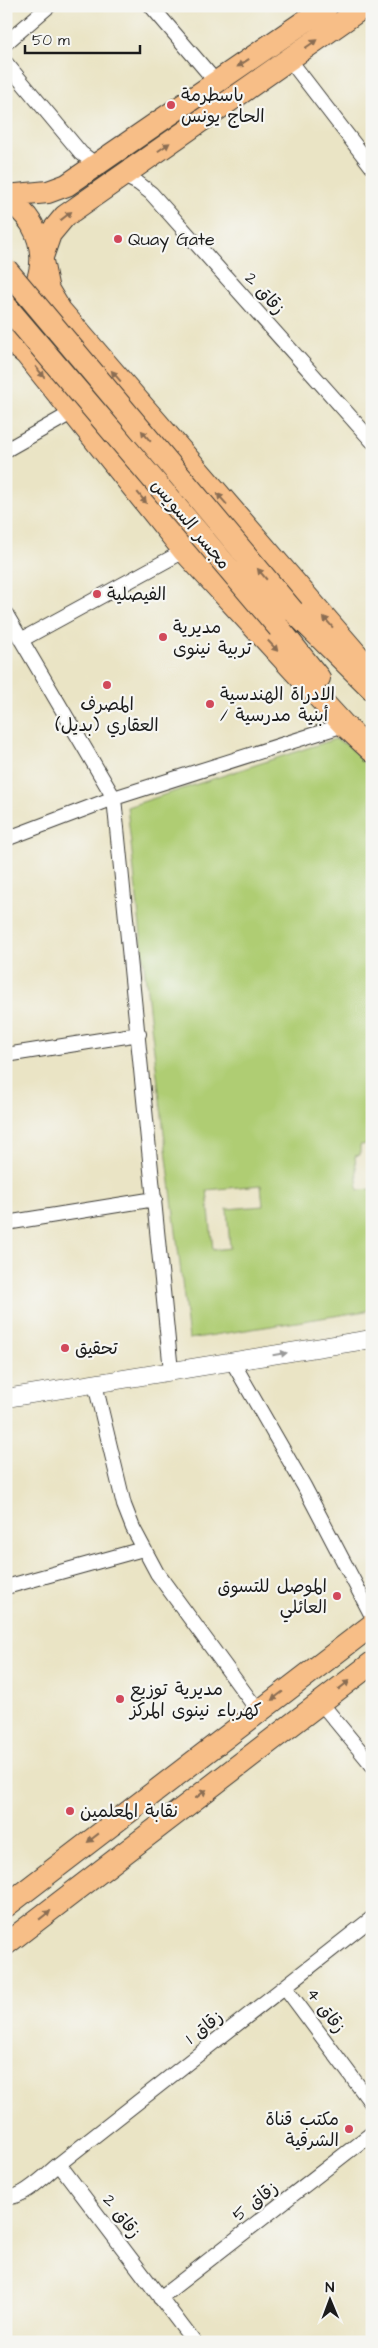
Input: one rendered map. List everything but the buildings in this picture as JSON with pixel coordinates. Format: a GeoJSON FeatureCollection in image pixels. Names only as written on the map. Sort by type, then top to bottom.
{"type":"FeatureCollection","features":[{"type":"Feature","properties":{"kind":"main road"},"geometry":{"type":"LineString","coordinates":[[6,196],[48,192],[67,185],[98,166],[327,6]]}},
{"type":"Feature","properties":{"kind":"main road"},"geometry":{"type":"LineString","coordinates":[[6,314],[27,298],[38,280],[44,246],[56,224],[365,6]]}},
{"type":"Feature","properties":{"kind":"main road"},"geometry":{"type":"LineString","coordinates":[[6,200],[16,206],[30,220],[39,238],[48,290],[60,310],[372,672]]}},
{"type":"Feature","properties":{"kind":"main road","name":"مجسر السويس"},"geometry":{"type":"LineString","coordinates":[[6,269],[293,611],[372,688]]}},
{"type":"Feature","properties":{"kind":"main road","name":"مجسر السويس"},"geometry":{"type":"LineString","coordinates":[[6,306],[279,628],[372,746]]}},
{"type":"Feature","properties":{"kind":"main road"},"geometry":{"type":"LineString","coordinates":[[6,337],[26,354],[184,551],[344,724],[372,751]]}},
{"type":"Feature","properties":{"kind":"main road"},"geometry":{"type":"LineString","coordinates":[[6,1906],[372,1624]]}},
{"type":"Feature","properties":{"kind":"main road"},"geometry":{"type":"LineString","coordinates":[[6,1944],[372,1663]]}},
{"type":"Feature","properties":{"kind":"street"},"geometry":{"type":"LineString","coordinates":[[6,43],[49,6]]}},
{"type":"Feature","properties":{"kind":"street"},"geometry":{"type":"LineString","coordinates":[[151,6],[216,82]]}},
{"type":"Feature","properties":{"kind":"street"},"geometry":{"type":"LineString","coordinates":[[289,59],[372,167]]}},
{"type":"Feature","properties":{"kind":"street"},"geometry":{"type":"LineString","coordinates":[[6,64],[81,153],[98,166]]}},
{"type":"Feature","properties":{"kind":"street","name":"زقاق 2"},"geometry":{"type":"LineString","coordinates":[[124,176],[138,183],[151,193],[372,441]]}},
{"type":"Feature","properties":{"kind":"street"},"geometry":{"type":"LineString","coordinates":[[6,450],[73,412]]}},
{"type":"Feature","properties":{"kind":"street"},"geometry":{"type":"LineString","coordinates":[[21,640],[184,551]]}},
{"type":"Feature","properties":{"kind":"street"},"geometry":{"type":"LineString","coordinates":[[6,614],[114,798],[139,1034],[171,1372]]}},
{"type":"Feature","properties":{"kind":"street"},"geometry":{"type":"LineString","coordinates":[[6,839],[114,798],[344,724]]}},
{"type":"Feature","properties":{"kind":"street"},"geometry":{"type":"LineString","coordinates":[[6,1055],[139,1034]]}},
{"type":"Feature","properties":{"kind":"street"},"geometry":{"type":"LineString","coordinates":[[6,1223],[155,1199]]}},
{"type":"Feature","properties":{"kind":"street"},"geometry":{"type":"LineString","coordinates":[[6,1398],[372,1339]]}},
{"type":"Feature","properties":{"kind":"street"},"geometry":{"type":"LineString","coordinates":[[232,1362],[304,1486],[372,1616]]}},
{"type":"Feature","properties":{"kind":"street"},"geometry":{"type":"LineString","coordinates":[[95,1384],[124,1505],[143,1549],[157,1573],[258,1711]]}},
{"type":"Feature","properties":{"kind":"street"},"geometry":{"type":"LineString","coordinates":[[6,1586],[143,1549]]}},
{"type":"Feature","properties":{"kind":"street"},"geometry":{"type":"LineString","coordinates":[[321,1703],[372,1765]]}},
{"type":"Feature","properties":{"kind":"street","name":"زقاق 1"},"geometry":{"type":"LineString","coordinates":[[59,2164],[372,1918]]}},
{"type":"Feature","properties":{"kind":"street","name":"زقاق 4"},"geometry":{"type":"LineString","coordinates":[[285,1987],[372,2104]]}},
{"type":"Feature","properties":{"kind":"street","name":"زقاق 5"},"geometry":{"type":"LineString","coordinates":[[160,2298],[372,2133]]}},
{"type":"Feature","properties":{"kind":"street"},"geometry":{"type":"LineString","coordinates":[[6,2196],[10,2197],[21,2194],[59,2164]]}},
{"type":"Feature","properties":{"kind":"street","name":"زقاق 2"},"geometry":{"type":"LineString","coordinates":[[59,2164],[194,2342]]}},
{"type":"Feature","properties":{"kind":"green space"},"geometry":{"type":"Polygon","coordinates":[[[335,739],[349,746],[372,772],[372,1144],[360,1145],[360,1155],[355,1156],[358,1190],[372,1189],[372,1310],[189,1339],[149,1009],[127,807],[335,739]],[[261,1185],[207,1190],[213,1250],[230,1248],[227,1209],[263,1206],[261,1185]]]}},
{"type":"Feature","properties":{"kind":"place","name":"باسطرمة الحاج يونس"},"geometry":{"type":"Point","coordinates":[171,105]}},
{"type":"Feature","properties":{"kind":"place","name":"Quay Gate"},"geometry":{"type":"Point","coordinates":[118,239]}},
{"type":"Feature","properties":{"kind":"place","name":"الفيصلية"},"geometry":{"type":"Point","coordinates":[97,594]}},
{"type":"Feature","properties":{"kind":"place","name":"مديرية تربية نينوى"},"geometry":{"type":"Point","coordinates":[163,637]}},
{"type":"Feature","properties":{"kind":"place","name":"المصرف العقاري (بديل)"},"geometry":{"type":"Point","coordinates":[107,685]}},
{"type":"Feature","properties":{"kind":"place","name":"الادراة الهندسية / أبنية مدرسية"},"geometry":{"type":"Point","coordinates":[210,704]}},
{"type":"Feature","properties":{"kind":"place","name":"تحقيق"},"geometry":{"type":"Point","coordinates":[65,1348]}},
{"type":"Feature","properties":{"kind":"place","name":"الموصل للتسوق العائلي"},"geometry":{"type":"Point","coordinates":[337,1596]}},
{"type":"Feature","properties":{"kind":"place","name":"مديرية توزيع كهرباء نينوى المركز"},"geometry":{"type":"Point","coordinates":[120,1699]}},
{"type":"Feature","properties":{"kind":"place","name":"نقابة المعلمين"},"geometry":{"type":"Point","coordinates":[70,1811]}},
{"type":"Feature","properties":{"kind":"place","name":"مكتب قناة الشرقية"},"geometry":{"type":"Point","coordinates":[349,2129]}}]}
